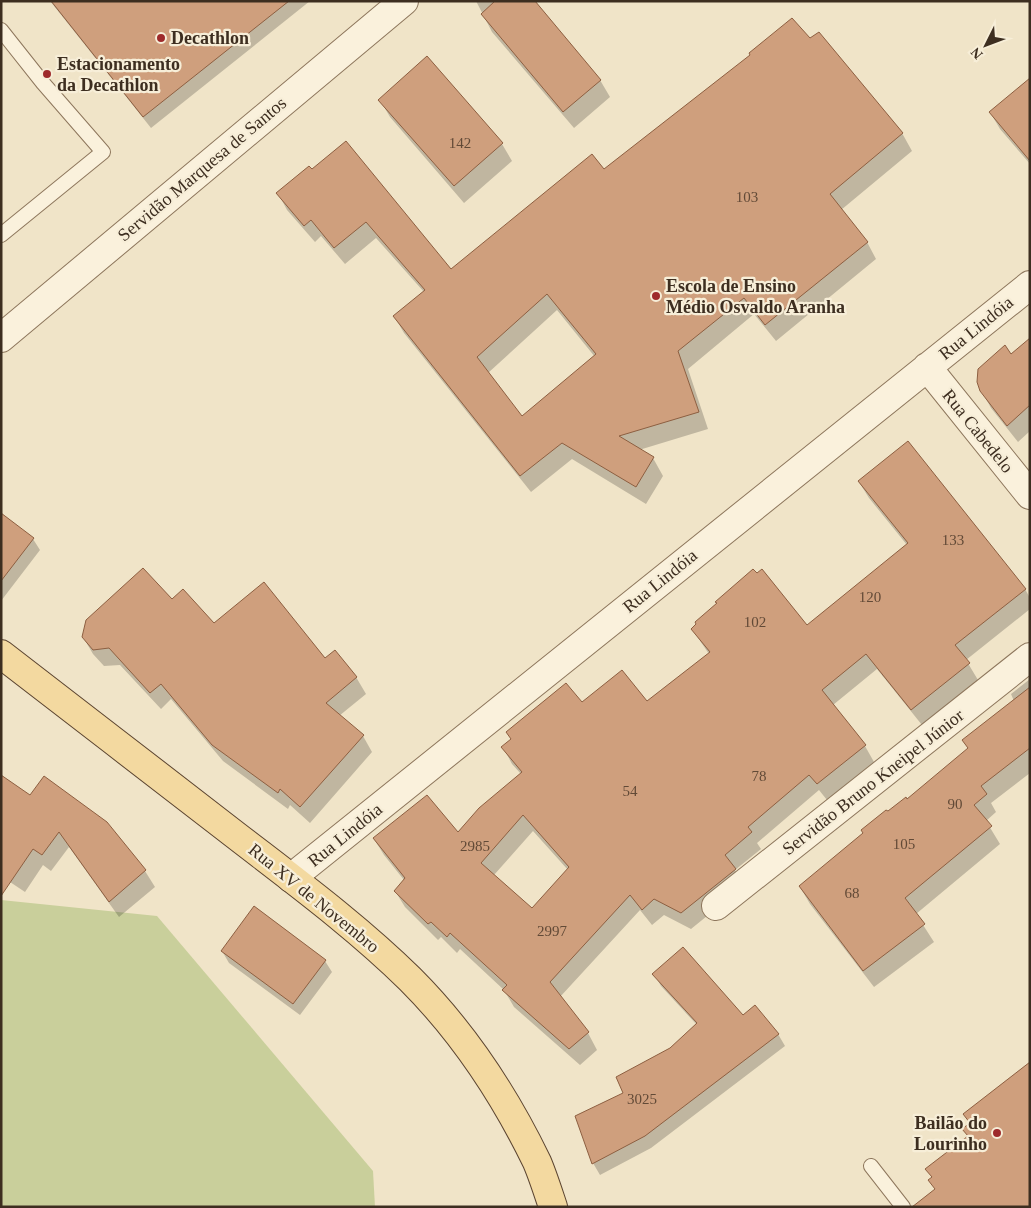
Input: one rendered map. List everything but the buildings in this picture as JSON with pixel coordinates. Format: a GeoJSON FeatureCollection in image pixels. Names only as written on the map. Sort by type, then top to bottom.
{"type":"FeatureCollection","features":[{"type":"Feature","properties":{"kind":"main road","name":"Rua XV de Novembro"},"geometry":{"type":"LineString","coordinates":[[1,654],[291,878],[367,940],[410,980],[449,1023],[487,1074],[537,1163],[553,1207]]}},
{"type":"Feature","properties":{"kind":"street","name":"Servidão Marquesa de Santos"},"geometry":{"type":"LineString","coordinates":[[1,338],[404,1]]}},
{"type":"Feature","properties":{"kind":"street","name":"Rua Lindóia"},"geometry":{"type":"LineString","coordinates":[[291,878],[1030,285]]}},
{"type":"Feature","properties":{"kind":"street","name":"Rua Cabedelo"},"geometry":{"type":"LineString","coordinates":[[927,367],[1030,495]]}},
{"type":"Feature","properties":{"kind":"street","name":"Servidão Bruno Kneipel Júnior"},"geometry":{"type":"LineString","coordinates":[[716,906],[1030,657]]}},
{"type":"Feature","properties":{"kind":"lane"},"geometry":{"type":"LineString","coordinates":[[1,30],[43,83],[103,152],[1,235]]}},
{"type":"Feature","properties":{"kind":"lane"},"geometry":{"type":"LineString","coordinates":[[871,1166],[903,1207]]}},
{"type":"Feature","properties":{"kind":"green space"},"geometry":{"type":"Polygon","coordinates":[[[1,900],[157,916],[373,1171],[375,1207],[1,1207],[1,900]]]}},
{"type":"Feature","properties":{"kind":"place","name":"Decathlon"},"geometry":{"type":"Point","coordinates":[161,38]}},
{"type":"Feature","properties":{"kind":"place","name":"Estacionamento da Decathlon"},"geometry":{"type":"Point","coordinates":[47,74]}},
{"type":"Feature","properties":{"kind":"place","name":"Escola de Ensino Médio Osvaldo Aranha"},"geometry":{"type":"Point","coordinates":[656,296]}},
{"type":"Feature","properties":{"kind":"place","name":"Bailão do Lourinho"},"geometry":{"type":"Point","coordinates":[997,1133]}}]}
